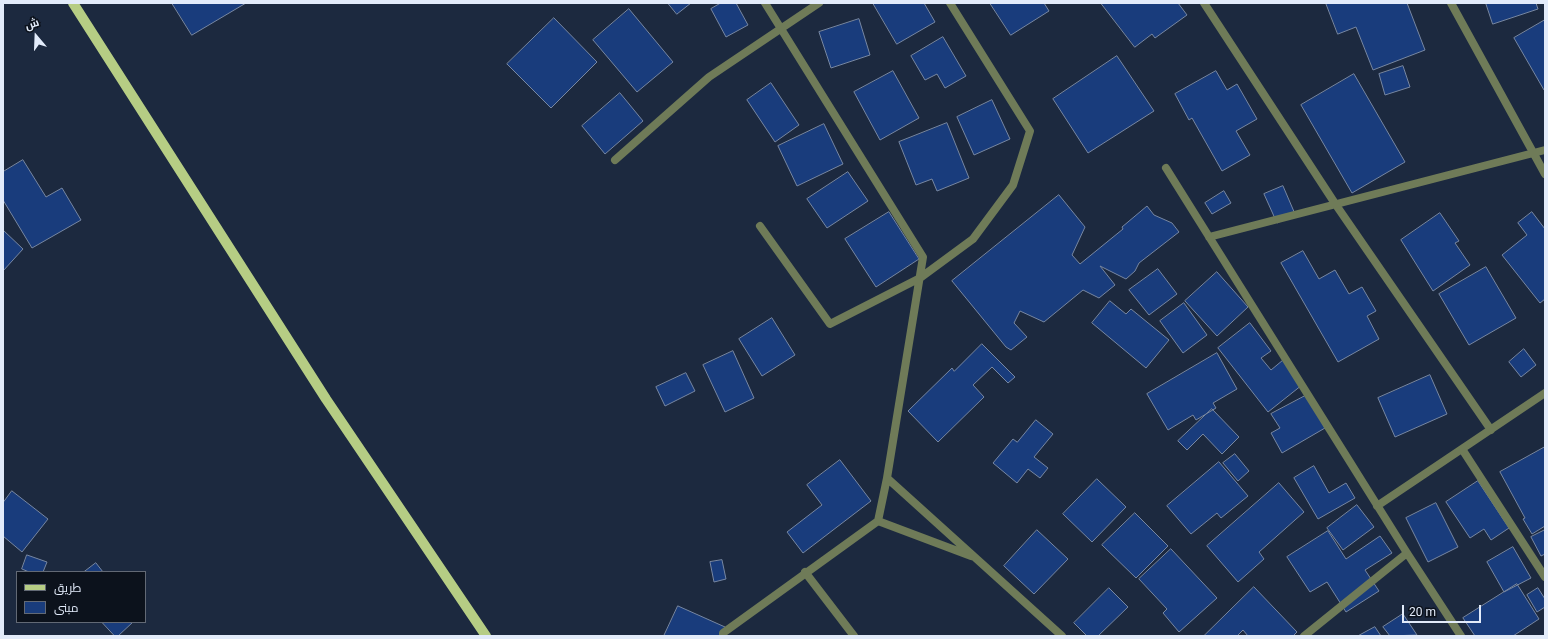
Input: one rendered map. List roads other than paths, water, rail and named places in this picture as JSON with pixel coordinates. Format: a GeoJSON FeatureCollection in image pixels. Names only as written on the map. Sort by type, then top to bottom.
{"type":"FeatureCollection","features":[{"type":"Feature","properties":{"kind":"main road"},"geometry":{"type":"LineString","coordinates":[[73,3],[326,399],[486,636]]}},
{"type":"Feature","properties":{"kind":"street"},"geometry":{"type":"LineString","coordinates":[[723,636],[723,632],[878,521],[887,478],[923,258],[782,28],[765,3]]}},
{"type":"Feature","properties":{"kind":"street"},"geometry":{"type":"LineString","coordinates":[[615,160],[709,77],[819,3]]}},
{"type":"Feature","properties":{"kind":"street"},"geometry":{"type":"LineString","coordinates":[[760,226],[830,324],[920,278],[973,238],[1013,185],[1030,131],[950,3]]}},
{"type":"Feature","properties":{"kind":"street"},"geometry":{"type":"LineString","coordinates":[[1204,3],[1336,205],[1491,430]]}},
{"type":"Feature","properties":{"kind":"street"},"geometry":{"type":"LineString","coordinates":[[1451,3],[1545,174]]}},
{"type":"Feature","properties":{"kind":"street"},"geometry":{"type":"LineString","coordinates":[[1209,237],[1545,150]]}},
{"type":"Feature","properties":{"kind":"street"},"geometry":{"type":"LineString","coordinates":[[1166,168],[1377,506],[1461,636]]}},
{"type":"Feature","properties":{"kind":"street"},"geometry":{"type":"LineString","coordinates":[[1377,506],[1545,393]]}},
{"type":"Feature","properties":{"kind":"street"},"geometry":{"type":"LineString","coordinates":[[1462,449],[1545,577]]}},
{"type":"Feature","properties":{"kind":"street"},"geometry":{"type":"LineString","coordinates":[[887,478],[1062,636]]}},
{"type":"Feature","properties":{"kind":"street"},"geometry":{"type":"LineString","coordinates":[[878,521],[975,557]]}},
{"type":"Feature","properties":{"kind":"street"},"geometry":{"type":"LineString","coordinates":[[1304,636],[1407,553]]}},
{"type":"Feature","properties":{"kind":"street"},"geometry":{"type":"LineString","coordinates":[[805,572],[854,636]]}}]}
